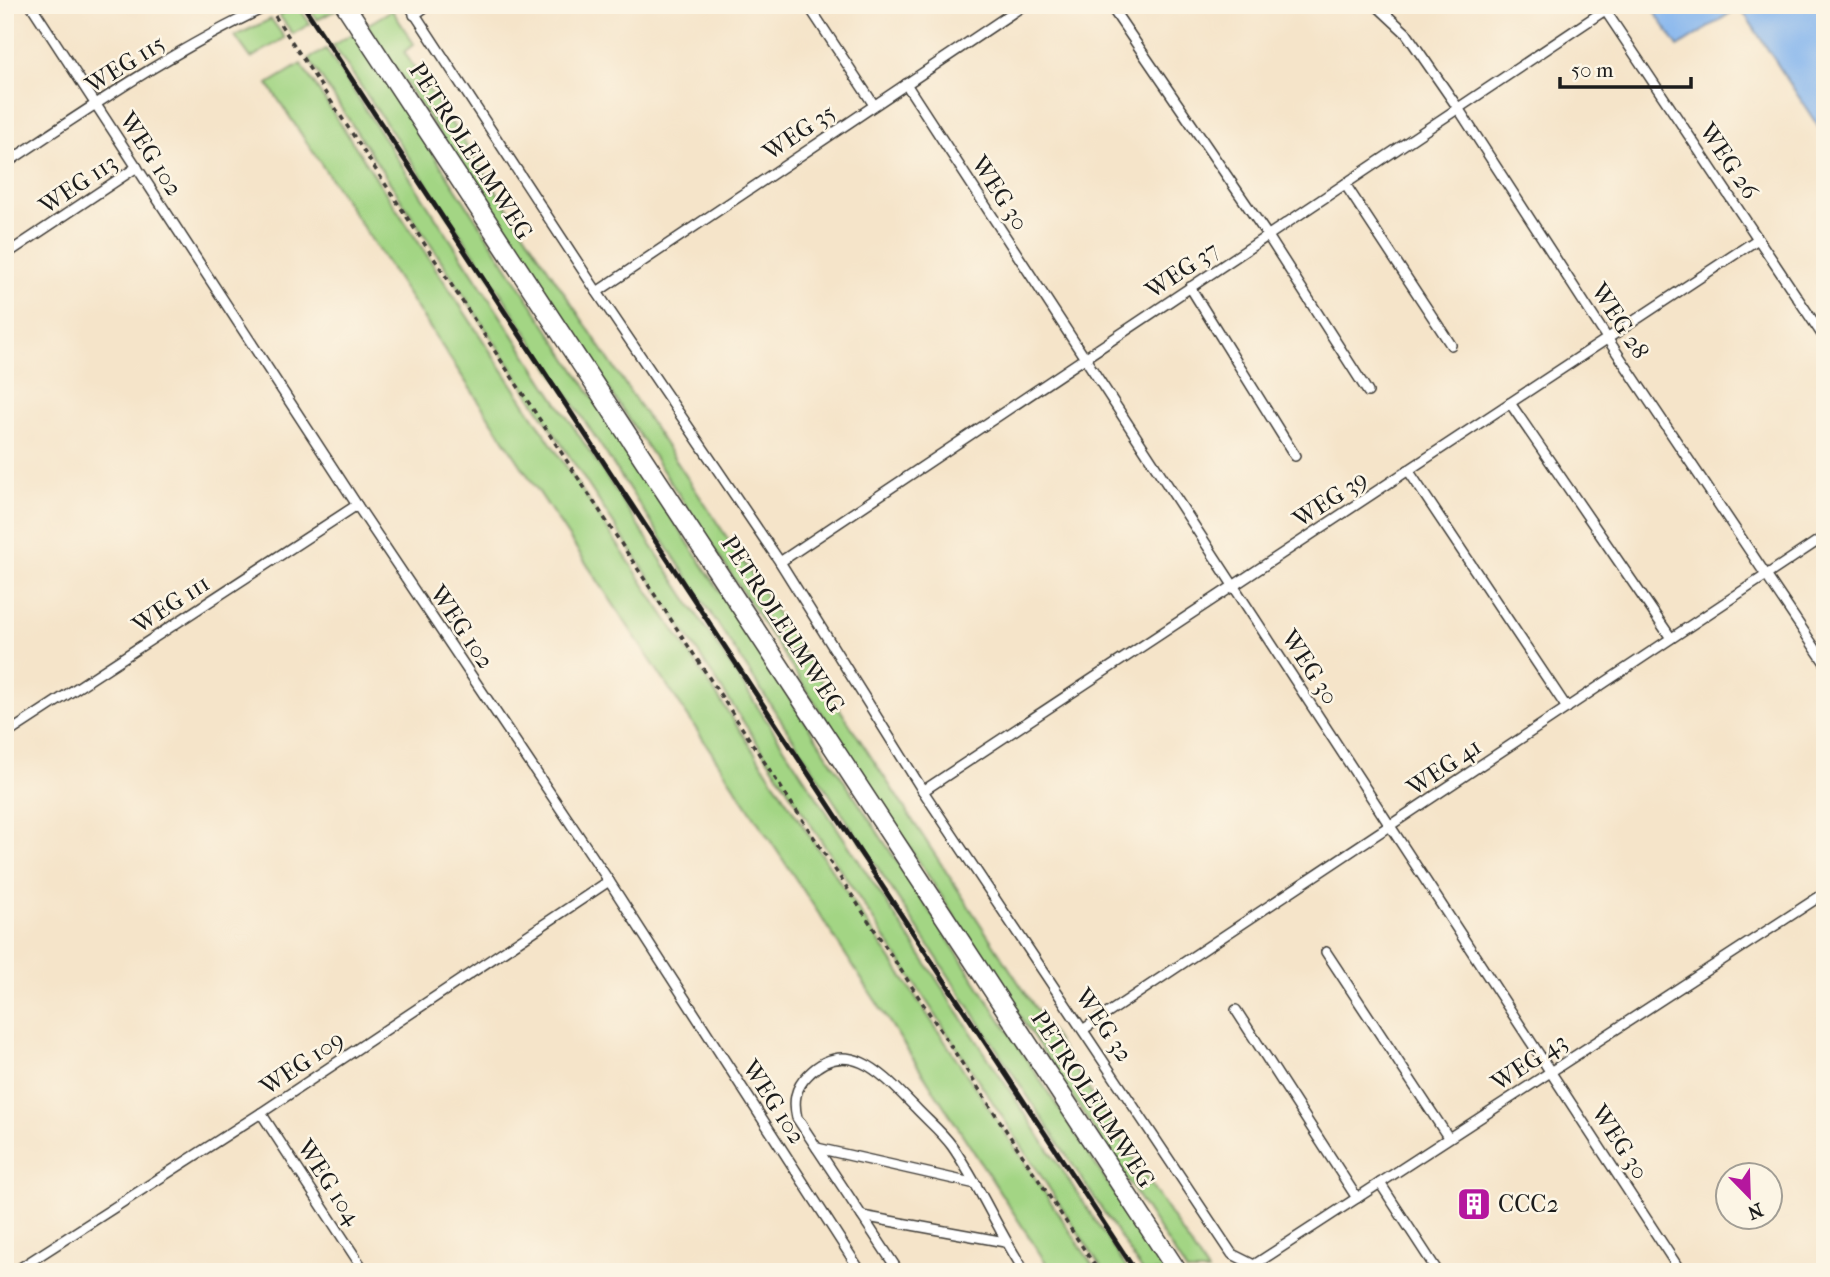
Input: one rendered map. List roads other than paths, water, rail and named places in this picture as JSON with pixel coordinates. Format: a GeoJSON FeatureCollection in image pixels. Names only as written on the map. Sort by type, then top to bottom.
{"type":"FeatureCollection","features":[{"type":"Feature","properties":{"kind":"street","name":"PETROLEUMWEG"},"geometry":{"type":"LineString","coordinates":[[345,5],[1178,1272]]}},
{"type":"Feature","properties":{"kind":"lane","name":"WEG 102"},"geometry":{"type":"LineString","coordinates":[[31,5],[357,505],[609,881],[861,1272]]}},
{"type":"Feature","properties":{"kind":"lane","name":"WEG 32"},"geometry":{"type":"LineString","coordinates":[[409,5],[597,292],[779,562],[923,791],[1232,1254],[1257,1268]]}},
{"type":"Feature","properties":{"kind":"lane"},"geometry":{"type":"LineString","coordinates":[[414,15],[428,5]]}},
{"type":"Feature","properties":{"kind":"lane"},"geometry":{"type":"LineString","coordinates":[[808,5],[874,105]]}},
{"type":"Feature","properties":{"kind":"lane","name":"WEG 35"},"geometry":{"type":"LineString","coordinates":[[597,292],[1024,5]]}},
{"type":"Feature","properties":{"kind":"lane"},"geometry":{"type":"LineString","coordinates":[[1110,5],[1268,236],[1368,392]]}},
{"type":"Feature","properties":{"kind":"lane","name":"WEG 28"},"geometry":{"type":"LineString","coordinates":[[1376,5],[1406,33],[1458,108],[1607,338],[1825,663]]}},
{"type":"Feature","properties":{"kind":"lane","name":"WEG 115"},"geometry":{"type":"LineString","coordinates":[[5,164],[176,54],[230,23],[269,6]]}},
{"type":"Feature","properties":{"kind":"lane","name":"WEG 37"},"geometry":{"type":"LineString","coordinates":[[779,562],[1604,8]]}},
{"type":"Feature","properties":{"kind":"lane","name":"WEG 26"},"geometry":{"type":"LineString","coordinates":[[1604,8],[1825,339]]}},
{"type":"Feature","properties":{"kind":"lane","name":"WEG 30"},"geometry":{"type":"LineString","coordinates":[[906,84],[1681,1272]]}},
{"type":"Feature","properties":{"kind":"lane","name":"WEG 113"},"geometry":{"type":"LineString","coordinates":[[5,255],[137,167]]}},
{"type":"Feature","properties":{"kind":"lane"},"geometry":{"type":"LineString","coordinates":[[1345,184],[1451,345]]}},
{"type":"Feature","properties":{"kind":"lane","name":"WEG 39"},"geometry":{"type":"LineString","coordinates":[[923,791],[1758,239]]}},
{"type":"Feature","properties":{"kind":"lane"},"geometry":{"type":"LineString","coordinates":[[1190,288],[1295,456]]}},
{"type":"Feature","properties":{"kind":"lane"},"geometry":{"type":"LineString","coordinates":[[1510,403],[1671,638]]}},
{"type":"Feature","properties":{"kind":"lane"},"geometry":{"type":"LineString","coordinates":[[1408,470],[1567,708]]}},
{"type":"Feature","properties":{"kind":"lane","name":"WEG 111"},"geometry":{"type":"LineString","coordinates":[[5,735],[357,505]]}},
{"type":"Feature","properties":{"kind":"lane","name":"WEG 41"},"geometry":{"type":"LineString","coordinates":[[1084,1029],[1825,536]]}},
{"type":"Feature","properties":{"kind":"lane","name":"WEG 109"},"geometry":{"type":"LineString","coordinates":[[14,1272],[261,1113],[609,881]]}},
{"type":"Feature","properties":{"kind":"lane","name":"WEG 43"},"geometry":{"type":"LineString","coordinates":[[1257,1268],[1448,1137],[1825,893]]}},
{"type":"Feature","properties":{"kind":"lane"},"geometry":{"type":"LineString","coordinates":[[1326,952],[1448,1137]]}},
{"type":"Feature","properties":{"kind":"lane"},"geometry":{"type":"LineString","coordinates":[[1236,1010],[1357,1198]]}},
{"type":"Feature","properties":{"kind":"lane"},"geometry":{"type":"LineString","coordinates":[[899,1272],[797,1118],[794,1106],[800,1084],[815,1069],[835,1059],[855,1060],[876,1069],[951,1144],[976,1184],[1005,1242],[1025,1272]]}},
{"type":"Feature","properties":{"kind":"lane","name":"WEG 104"},"geometry":{"type":"LineString","coordinates":[[261,1113],[365,1272]]}},
{"type":"Feature","properties":{"kind":"lane"},"geometry":{"type":"LineString","coordinates":[[817,1148],[976,1184]]}},
{"type":"Feature","properties":{"kind":"lane"},"geometry":{"type":"LineString","coordinates":[[1380,1183],[1438,1272]]}},
{"type":"Feature","properties":{"kind":"lane"},"geometry":{"type":"LineString","coordinates":[[862,1216],[1005,1242]]}},
{"type":"Feature","properties":{"kind":"water"},"geometry":{"type":"Polygon","coordinates":[[[1650,5],[1825,5],[1825,137],[1740,7],[1678,47],[1650,5]]]}},
{"type":"Feature","properties":{"kind":"railway"},"geometry":{"type":"LineString","coordinates":[[303,5],[1136,1272]]}},
{"type":"Feature","properties":{"kind":"place","name":"CCC2"},"geometry":{"type":"Point","coordinates":[1474,1204]}}]}
